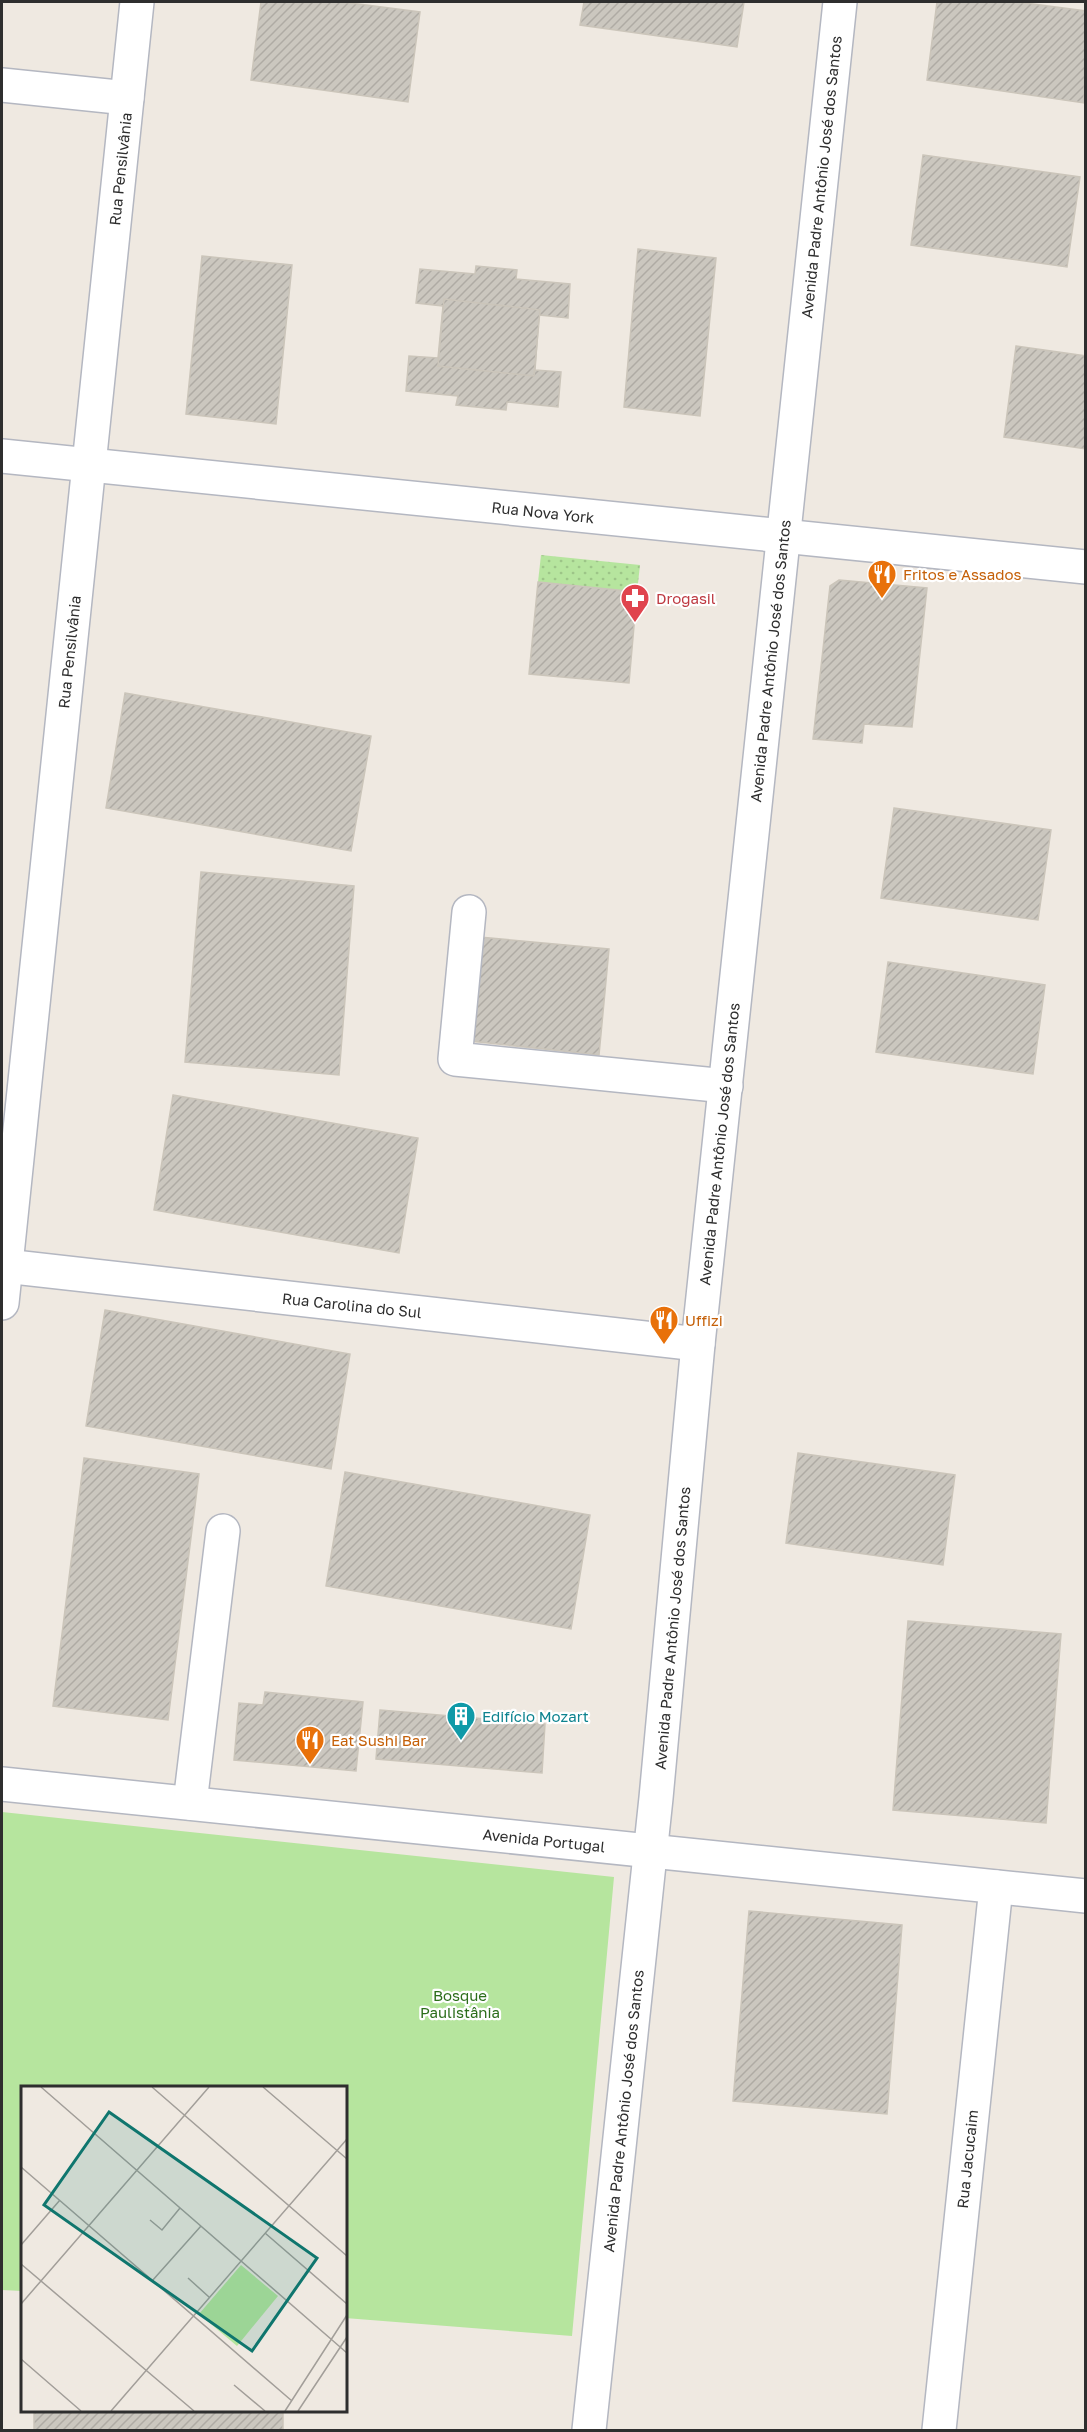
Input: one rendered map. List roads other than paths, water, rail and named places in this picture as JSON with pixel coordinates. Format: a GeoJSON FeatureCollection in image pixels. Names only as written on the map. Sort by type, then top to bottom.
{"type":"FeatureCollection","features":[{"type":"Feature","properties":{"kind":"street","name":"Rua Pensilvânia"},"geometry":{"type":"LineString","coordinates":[[2,1303],[137,2]]}},
{"type":"Feature","properties":{"kind":"street","name":"Avenida Padre Antônio José dos Santos"},"geometry":{"type":"LineString","coordinates":[[589,2430],[650,1851],[698,1344],[840,2]]}},
{"type":"Feature","properties":{"kind":"street"},"geometry":{"type":"LineString","coordinates":[[2,85],[127,98]]}},
{"type":"Feature","properties":{"kind":"street","name":"Rua Nova York"},"geometry":{"type":"LineString","coordinates":[[2,456],[1086,567]]}},
{"type":"Feature","properties":{"kind":"street"},"geometry":{"type":"LineString","coordinates":[[469,912],[455,1059],[726,1086]]}},
{"type":"Feature","properties":{"kind":"street","name":"Rua Carolina do Sul"},"geometry":{"type":"LineString","coordinates":[[5,1266],[698,1344]]}},
{"type":"Feature","properties":{"kind":"street"},"geometry":{"type":"LineString","coordinates":[[190,1803],[223,1531]]}},
{"type":"Feature","properties":{"kind":"street","name":"Avenida Portugal"},"geometry":{"type":"LineString","coordinates":[[2,1784],[1086,1896]]}},
{"type":"Feature","properties":{"kind":"street","name":"Rua Jacucaim"},"geometry":{"type":"LineString","coordinates":[[939,2430],[996,1887]]}},
{"type":"Feature","properties":{"kind":"place","name":"Fritos e Assados"},"geometry":{"type":"Point","coordinates":[882,600]}},
{"type":"Feature","properties":{"kind":"place","name":"Drogasil"},"geometry":{"type":"Point","coordinates":[635,624]}},
{"type":"Feature","properties":{"kind":"place","name":"Uffizi"},"geometry":{"type":"Point","coordinates":[664,1346]}},
{"type":"Feature","properties":{"kind":"place","name":"Edifício Mozart"},"geometry":{"type":"Point","coordinates":[461,1742]}},
{"type":"Feature","properties":{"kind":"place","name":"Eat Sushi Bar"},"geometry":{"type":"Point","coordinates":[310,1766]}},
{"type":"Feature","properties":{"kind":"park label","name":"Bosque Paulistânia"},"geometry":{"type":"Point","coordinates":[460,2004]}}]}
